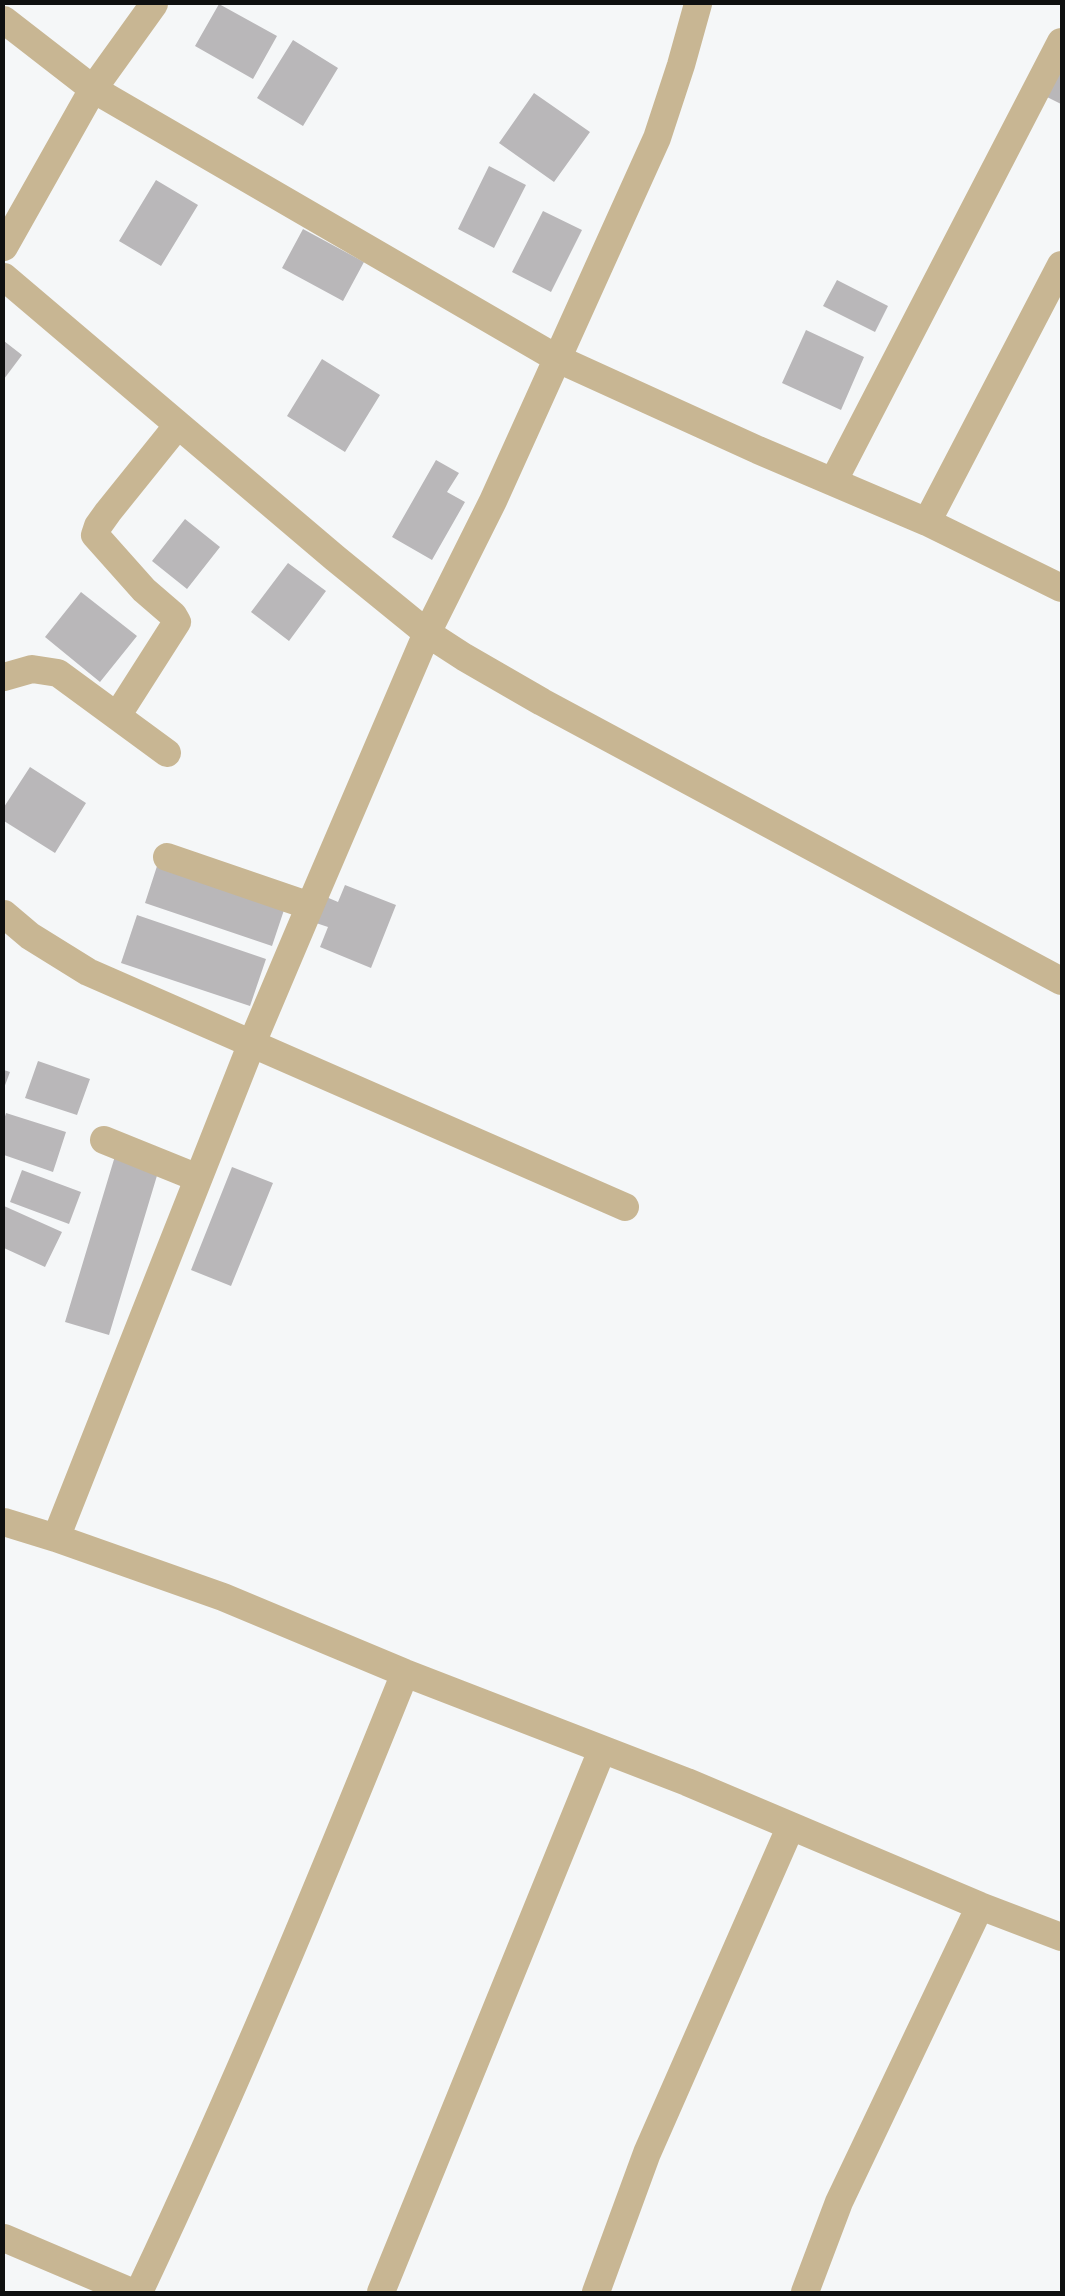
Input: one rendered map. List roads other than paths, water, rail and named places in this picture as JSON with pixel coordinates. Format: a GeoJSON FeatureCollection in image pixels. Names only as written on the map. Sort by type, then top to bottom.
{"type":"FeatureCollection","features":[{"type":"Feature","properties":{"kind":"street"},"geometry":{"type":"LineString","coordinates":[[4,247],[93,89],[154,4]]}},
{"type":"Feature","properties":{"kind":"street"},"geometry":{"type":"LineString","coordinates":[[56,1538],[252,1043],[310,906],[428,633],[493,501],[657,138],[681,65],[698,4]]}},
{"type":"Feature","properties":{"kind":"street"},"geometry":{"type":"LineString","coordinates":[[4,20],[93,89],[558,359],[758,450],[927,522],[1061,588]]}},
{"type":"Feature","properties":{"kind":"street"},"geometry":{"type":"LineString","coordinates":[[834,482],[1061,42]]}},
{"type":"Feature","properties":{"kind":"street"},"geometry":{"type":"LineString","coordinates":[[927,522],[1061,265]]}},
{"type":"Feature","properties":{"kind":"street"},"geometry":{"type":"LineString","coordinates":[[4,277],[335,558],[428,633],[464,657],[542,702],[1061,981]]}},
{"type":"Feature","properties":{"kind":"street"},"geometry":{"type":"LineString","coordinates":[[117,716],[177,622],[173,615],[144,590],[95,535],[98,526],[108,512],[178,425]]}},
{"type":"Feature","properties":{"kind":"street"},"geometry":{"type":"LineString","coordinates":[[4,677],[32,669],[58,673],[167,753]]}},
{"type":"Feature","properties":{"kind":"street"},"geometry":{"type":"LineString","coordinates":[[167,858],[310,906]]}},
{"type":"Feature","properties":{"kind":"street"},"geometry":{"type":"LineString","coordinates":[[4,914],[30,936],[88,972],[625,1207]]}},
{"type":"Feature","properties":{"kind":"street"},"geometry":{"type":"LineString","coordinates":[[104,1140],[198,1178]]}},
{"type":"Feature","properties":{"kind":"street"},"geometry":{"type":"LineString","coordinates":[[5,1526],[56,1538],[223,1597],[405,1673],[686,1782],[790,1828],[1061,1937]]}},
{"type":"Feature","properties":{"kind":"street"},"geometry":{"type":"LineString","coordinates":[[139,2292],[193,2179],[306,1915],[405,1673]]}},
{"type":"Feature","properties":{"kind":"street"},"geometry":{"type":"LineString","coordinates":[[381,2292],[602,1750]]}},
{"type":"Feature","properties":{"kind":"street"},"geometry":{"type":"LineString","coordinates":[[596,2292],[647,2153],[790,1828]]}},
{"type":"Feature","properties":{"kind":"street"},"geometry":{"type":"LineString","coordinates":[[805,2292],[839,2202],[980,1906]]}},
{"type":"Feature","properties":{"kind":"street"},"geometry":{"type":"LineString","coordinates":[[5,2243],[131,2292]]}}]}
